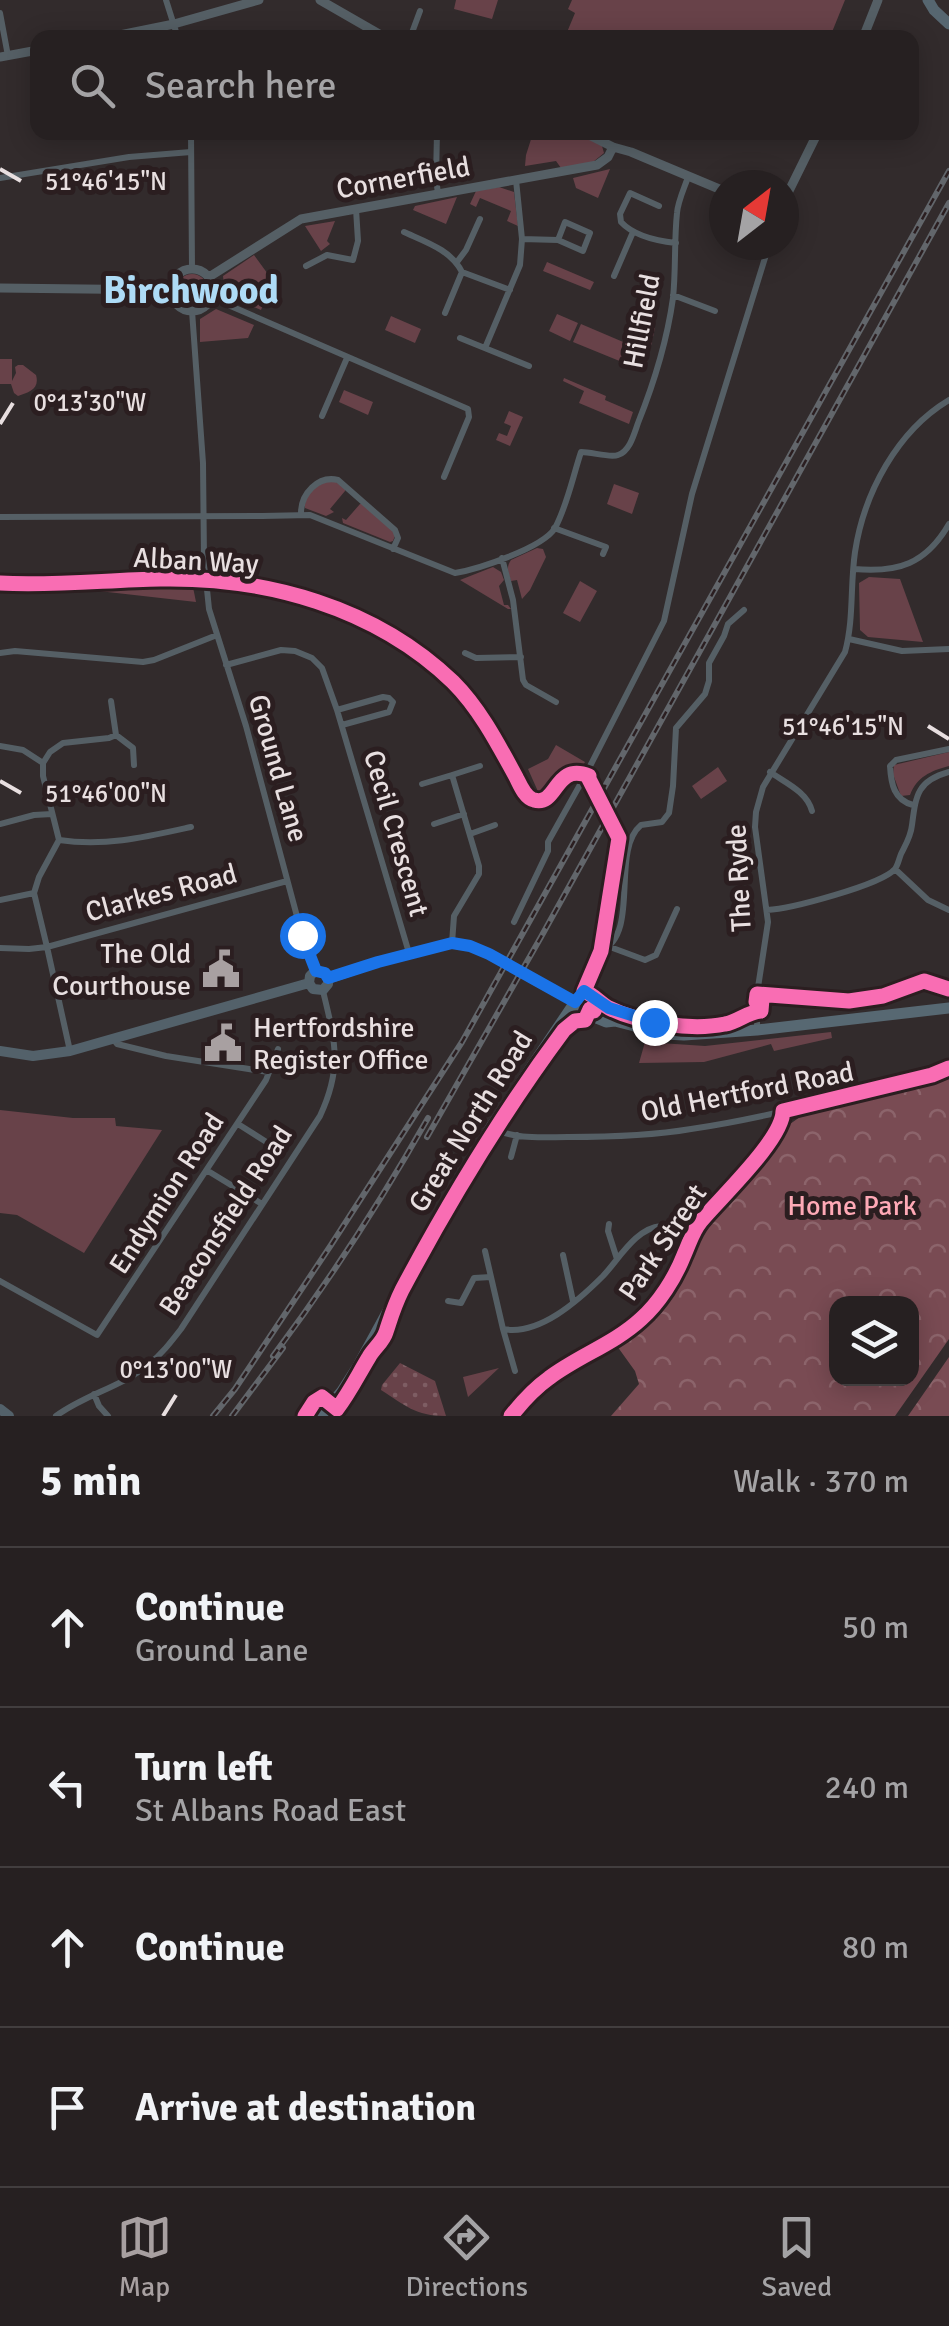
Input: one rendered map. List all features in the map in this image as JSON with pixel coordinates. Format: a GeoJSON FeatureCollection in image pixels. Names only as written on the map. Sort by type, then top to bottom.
{"type":"FeatureCollection","features":[{"type":"Feature","properties":{"kind":"highway"},"geometry":{"type":"LineString","coordinates":[[928,0],[949,24]]}},
{"type":"Feature","properties":{"kind":"main road"},"geometry":{"type":"LineString","coordinates":[[309,983],[316,990],[409,953],[452,943],[489,954],[575,1002],[577,1010],[588,1015],[665,1034],[757,1030],[949,1008]]}},
{"type":"Feature","properties":{"kind":"main road"},"geometry":{"type":"LineString","coordinates":[[309,983],[316,971],[325,973],[325,984]]}},
{"type":"Feature","properties":{"kind":"main road"},"geometry":{"type":"LineString","coordinates":[[0,1051],[33,1056],[70,1052],[309,983]]}},
{"type":"Feature","properties":{"kind":"main road","name":"Great North Road"},"geometry":{"type":"LineString","coordinates":[[322,1416],[358,1366],[491,1127],[575,1002]]}},
{"type":"Feature","properties":{"kind":"main road"},"geometry":{"type":"LineString","coordinates":[[0,1409],[9,1416]]}},
{"type":"Feature","properties":{"kind":"street"},"geometry":{"type":"LineString","coordinates":[[166,0],[176,30]]}},
{"type":"Feature","properties":{"kind":"street"},"geometry":{"type":"LineString","coordinates":[[144,30],[259,0]]}},
{"type":"Feature","properties":{"kind":"street"},"geometry":{"type":"LineString","coordinates":[[320,0],[372,30]]}},
{"type":"Feature","properties":{"kind":"street"},"geometry":{"type":"LineString","coordinates":[[866,30],[878,0]]}},
{"type":"Feature","properties":{"kind":"street"},"geometry":{"type":"LineString","coordinates":[[413,30],[420,11]]}},
{"type":"Feature","properties":{"kind":"street"},"geometry":{"type":"LineString","coordinates":[[0,13],[4,56],[30,51]]}},
{"type":"Feature","properties":{"kind":"street"},"geometry":{"type":"LineString","coordinates":[[191,140],[192,268]]}},
{"type":"Feature","properties":{"kind":"street"},"geometry":{"type":"LineString","coordinates":[[434,140],[438,193]]}},
{"type":"Feature","properties":{"kind":"street"},"geometry":{"type":"LineString","coordinates":[[599,140],[709,185]]}},
{"type":"Feature","properties":{"kind":"street"},"geometry":{"type":"LineString","coordinates":[[799,171],[814,140]]}},
{"type":"Feature","properties":{"kind":"street","name":"Cornerfield"},"geometry":{"type":"LineString","coordinates":[[209,277],[292,223],[598,165],[613,147]]}},
{"type":"Feature","properties":{"kind":"street"},"geometry":{"type":"LineString","coordinates":[[0,178],[128,157],[191,152]]}},
{"type":"Feature","properties":{"kind":"street","name":"Hillfield"},"geometry":{"type":"LineString","coordinates":[[554,528],[581,452],[620,454],[633,436],[667,330],[677,213],[688,177]]}},
{"type":"Feature","properties":{"kind":"street"},"geometry":{"type":"LineString","coordinates":[[485,348],[520,265],[522,239],[516,180]]}},
{"type":"Feature","properties":{"kind":"street"},"geometry":{"type":"LineString","coordinates":[[659,206],[630,193],[620,218],[632,232],[676,244]]}},
{"type":"Feature","properties":{"kind":"street"},"geometry":{"type":"LineString","coordinates":[[306,266],[327,255],[353,260],[358,241],[356,209]]}},
{"type":"Feature","properties":{"kind":"street"},"geometry":{"type":"LineString","coordinates":[[458,262],[480,219]]}},
{"type":"Feature","properties":{"kind":"street"},"geometry":{"type":"LineString","coordinates":[[522,239],[558,240],[583,250],[590,233],[565,222],[558,240]]}},
{"type":"Feature","properties":{"kind":"street"},"geometry":{"type":"LineString","coordinates":[[404,232],[440,248],[458,262],[462,272],[445,313]]}},
{"type":"Feature","properties":{"kind":"street"},"geometry":{"type":"LineString","coordinates":[[614,276],[632,232]]}},
{"type":"Feature","properties":{"kind":"street"},"geometry":{"type":"LineString","coordinates":[[514,922],[548,851],[548,842],[664,621],[694,488],[764,260]]}},
{"type":"Feature","properties":{"kind":"street"},"geometry":{"type":"LineString","coordinates":[[192,268],[209,277],[213,291],[204,308],[192,312],[174,303],[170,290],[174,277],[192,268]]}},
{"type":"Feature","properties":{"kind":"street"},"geometry":{"type":"LineString","coordinates":[[462,272],[510,290]]}},
{"type":"Feature","properties":{"kind":"street"},"geometry":{"type":"LineString","coordinates":[[0,288],[170,290]]}},
{"type":"Feature","properties":{"kind":"street"},"geometry":{"type":"LineString","coordinates":[[673,295],[715,310]]}},
{"type":"Feature","properties":{"kind":"street"},"geometry":{"type":"LineString","coordinates":[[212,298],[468,410],[444,478]]}},
{"type":"Feature","properties":{"kind":"street","name":"Ground Lane"},"geometry":{"type":"LineString","coordinates":[[192,312],[210,609],[302,935],[316,971]]}},
{"type":"Feature","properties":{"kind":"street"},"geometry":{"type":"LineString","coordinates":[[460,338],[529,366]]}},
{"type":"Feature","properties":{"kind":"street"},"geometry":{"type":"LineString","coordinates":[[322,416],[347,358]]}},
{"type":"Feature","properties":{"kind":"street","name":"The Ryde"},"geometry":{"type":"LineString","coordinates":[[757,1030],[756,994],[768,922],[755,828],[758,802],[770,772],[842,662],[849,639],[855,552],[864,512],[886,466],[905,438],[936,407],[949,400]]}},
{"type":"Feature","properties":{"kind":"street"},"geometry":{"type":"LineString","coordinates":[[301,514],[304,500],[318,482],[338,480],[395,530],[398,538],[393,549]]}},
{"type":"Feature","properties":{"kind":"street"},"geometry":{"type":"LineString","coordinates":[[0,518],[301,514],[320,518],[455,573],[542,540],[554,528],[606,547],[603,554]]}},
{"type":"Feature","properties":{"kind":"street"},"geometry":{"type":"LineString","coordinates":[[854,569],[878,571],[904,566],[931,549],[949,524]]}},
{"type":"Feature","properties":{"kind":"street"},"geometry":{"type":"LineString","coordinates":[[502,558],[513,600],[526,685],[556,702]]}},
{"type":"Feature","properties":{"kind":"street"},"geometry":{"type":"LineString","coordinates":[[678,909],[651,959],[606,949],[619,929],[630,838],[641,825],[662,822],[669,813],[676,728],[705,694],[709,663],[728,624],[744,610]]}},
{"type":"Feature","properties":{"kind":"street"},"geometry":{"type":"LineString","coordinates":[[0,653],[143,662],[216,636]]}},
{"type":"Feature","properties":{"kind":"street"},"geometry":{"type":"LineString","coordinates":[[849,639],[902,651],[949,649]]}},
{"type":"Feature","properties":{"kind":"street","name":"Cecil Crescent"},"geometry":{"type":"LineString","coordinates":[[226,666],[282,650],[312,658],[322,668],[409,953]]}},
{"type":"Feature","properties":{"kind":"street"},"geometry":{"type":"LineString","coordinates":[[465,652],[476,658],[520,657]]}},
{"type":"Feature","properties":{"kind":"street","name":"Cecil Crescent"},"geometry":{"type":"LineString","coordinates":[[337,710],[383,697],[392,702],[389,712],[342,725]]}},
{"type":"Feature","properties":{"kind":"street"},"geometry":{"type":"LineString","coordinates":[[111,701],[116,735]]}},
{"type":"Feature","properties":{"kind":"street"},"geometry":{"type":"LineString","coordinates":[[42,762],[63,743],[116,735]]}},
{"type":"Feature","properties":{"kind":"street"},"geometry":{"type":"LineString","coordinates":[[116,735],[133,748],[134,765]]}},
{"type":"Feature","properties":{"kind":"street"},"geometry":{"type":"LineString","coordinates":[[0,742],[24,750],[42,762],[59,840],[34,893],[70,1052]]}},
{"type":"Feature","properties":{"kind":"street"},"geometry":{"type":"LineString","coordinates":[[913,805],[894,793],[890,766],[896,760],[949,749]]}},
{"type":"Feature","properties":{"kind":"street"},"geometry":{"type":"LineString","coordinates":[[422,784],[480,766]]}},
{"type":"Feature","properties":{"kind":"street"},"geometry":{"type":"LineString","coordinates":[[770,772],[804,795],[812,811]]}},
{"type":"Feature","properties":{"kind":"street"},"geometry":{"type":"LineString","coordinates":[[767,910],[794,908],[859,887],[895,869],[909,838],[917,794],[928,780],[949,772]]}},
{"type":"Feature","properties":{"kind":"street"},"geometry":{"type":"LineString","coordinates":[[452,775],[480,866],[454,916],[452,943]]}},
{"type":"Feature","properties":{"kind":"street"},"geometry":{"type":"LineString","coordinates":[[0,824],[52,814]]}},
{"type":"Feature","properties":{"kind":"street"},"geometry":{"type":"LineString","coordinates":[[434,824],[464,814]]}},
{"type":"Feature","properties":{"kind":"street"},"geometry":{"type":"LineString","coordinates":[[470,834],[495,824]]}},
{"type":"Feature","properties":{"kind":"street"},"geometry":{"type":"LineString","coordinates":[[59,840],[104,844],[191,827]]}},
{"type":"Feature","properties":{"kind":"street","name":"Great North Road"},"geometry":{"type":"LineString","coordinates":[[575,1002],[606,949],[618,838]]}},
{"type":"Feature","properties":{"kind":"street"},"geometry":{"type":"LineString","coordinates":[[895,869],[928,900],[949,910]]}},
{"type":"Feature","properties":{"kind":"street","name":"Clarkes Road"},"geometry":{"type":"LineString","coordinates":[[0,948],[46,947],[288,881]]}},
{"type":"Feature","properties":{"kind":"street"},"geometry":{"type":"LineString","coordinates":[[0,900],[34,893]]}},
{"type":"Feature","properties":{"kind":"street"},"geometry":{"type":"LineString","coordinates":[[756,994],[849,1001],[883,996],[924,981]]}},
{"type":"Feature","properties":{"kind":"street","name":"Beaconsfield Road"},"geometry":{"type":"LineString","coordinates":[[56,1416],[71,1404],[147,1366],[167,1348],[320,1116],[336,1064],[325,984]]}},
{"type":"Feature","properties":{"kind":"street"},"geometry":{"type":"LineString","coordinates":[[113,1039],[117,1044],[166,1056],[268,1072]]}},
{"type":"Feature","properties":{"kind":"street","name":"Endymion Road"},"geometry":{"type":"LineString","coordinates":[[0,1281],[96,1336],[238,1124],[278,1049]]}},
{"type":"Feature","properties":{"kind":"street","name":"Old Hertford Road"},"geometry":{"type":"LineString","coordinates":[[491,1127],[516,1136],[636,1135],[690,1130],[783,1111],[949,1068]]}},
{"type":"Feature","properties":{"kind":"street","name":"Park Street"},"geometry":{"type":"LineString","coordinates":[[511,1416],[548,1378],[626,1332],[644,1317],[671,1282],[692,1230],[772,1140],[783,1120],[783,1111]]}},
{"type":"Feature","properties":{"kind":"street"},"geometry":{"type":"LineString","coordinates":[[238,1124],[268,1143]]}},
{"type":"Feature","properties":{"kind":"street"},"geometry":{"type":"LineString","coordinates":[[511,1157],[516,1136]]}},
{"type":"Feature","properties":{"kind":"street"},"geometry":{"type":"LineString","coordinates":[[208,1171],[262,1204]]}},
{"type":"Feature","properties":{"kind":"street"},"geometry":{"type":"LineString","coordinates":[[610,1224],[608,1231],[617,1259]]}},
{"type":"Feature","properties":{"kind":"street"},"geometry":{"type":"LineString","coordinates":[[502,1329],[532,1328],[557,1315],[602,1277],[642,1234],[660,1226],[692,1230]]}},
{"type":"Feature","properties":{"kind":"street"},"geometry":{"type":"LineString","coordinates":[[485,1251],[515,1371]]}},
{"type":"Feature","properties":{"kind":"street"},"geometry":{"type":"LineString","coordinates":[[563,1255],[574,1301]]}},
{"type":"Feature","properties":{"kind":"street"},"geometry":{"type":"LineString","coordinates":[[448,1301],[461,1303],[474,1278],[491,1277]]}},
{"type":"Feature","properties":{"kind":"street"},"geometry":{"type":"LineString","coordinates":[[94,1394],[108,1416]]}},
{"type":"Feature","properties":{"kind":"shaded area"},"geometry":{"type":"Polygon","coordinates":[[[456,0],[498,0],[492,19],[454,9],[456,0]]]}},
{"type":"Feature","properties":{"kind":"shaded area"},"geometry":{"type":"Polygon","coordinates":[[[572,0],[845,0],[833,30],[568,30],[575,13],[568,9],[572,0]]]}},
{"type":"Feature","properties":{"kind":"shaded area"},"geometry":{"type":"Polygon","coordinates":[[[531,140],[591,140],[602,146],[604,153],[593,162],[561,168],[556,161],[525,166],[531,140]]]}},
{"type":"Feature","properties":{"kind":"shaded area"},"geometry":{"type":"Polygon","coordinates":[[[610,169],[598,198],[576,188],[573,178],[610,169]]]}},
{"type":"Feature","properties":{"kind":"shaded area"},"geometry":{"type":"Polygon","coordinates":[[[499,187],[514,192],[518,226],[507,221],[511,211],[480,198],[476,207],[470,204],[476,191],[499,187]]]}},
{"type":"Feature","properties":{"kind":"shaded area"},"geometry":{"type":"Polygon","coordinates":[[[457,197],[446,224],[413,210],[415,206],[457,197]]]}},
{"type":"Feature","properties":{"kind":"shaded area"},"geometry":{"type":"Polygon","coordinates":[[[335,221],[327,241],[330,244],[321,251],[305,226],[335,221]]]}},
{"type":"Feature","properties":{"kind":"shaded area"},"geometry":{"type":"Polygon","coordinates":[[[254,255],[273,281],[261,310],[225,295],[223,276],[254,255]]]}},
{"type":"Feature","properties":{"kind":"shaded area"},"geometry":{"type":"Polygon","coordinates":[[[547,262],[594,282],[590,290],[543,271],[547,262]]]}},
{"type":"Feature","properties":{"kind":"shaded area"},"geometry":{"type":"Polygon","coordinates":[[[192,274],[203,279],[208,290],[203,301],[192,306],[181,301],[176,290],[181,279],[192,274]]]}},
{"type":"Feature","properties":{"kind":"shaded area"},"geometry":{"type":"Polygon","coordinates":[[[216,309],[254,325],[248,338],[200,342],[200,319],[216,309]]]}},
{"type":"Feature","properties":{"kind":"shaded area"},"geometry":{"type":"Polygon","coordinates":[[[557,314],[578,323],[570,341],[549,331],[557,314]]]}},
{"type":"Feature","properties":{"kind":"shaded area"},"geometry":{"type":"Polygon","coordinates":[[[391,316],[421,329],[415,343],[385,330],[391,316]]]}},
{"type":"Feature","properties":{"kind":"shaded area"},"geometry":{"type":"Polygon","coordinates":[[[640,321],[655,328],[650,350],[631,342],[640,321]]]}},
{"type":"Feature","properties":{"kind":"shaded area"},"geometry":{"type":"Polygon","coordinates":[[[581,324],[649,353],[644,371],[573,342],[581,324]]]}},
{"type":"Feature","properties":{"kind":"shaded area"},"geometry":{"type":"Polygon","coordinates":[[[0,359],[12,359],[12,381],[18,365],[36,375],[35,387],[18,396],[11,384],[0,384],[0,359]]]}},
{"type":"Feature","properties":{"kind":"shaded area"},"geometry":{"type":"Polygon","coordinates":[[[564,378],[633,412],[629,424],[579,403],[584,391],[563,381],[564,378]]]}},
{"type":"Feature","properties":{"kind":"shaded area"},"geometry":{"type":"Polygon","coordinates":[[[344,390],[373,402],[368,415],[339,402],[344,390]]]}},
{"type":"Feature","properties":{"kind":"shaded area"},"geometry":{"type":"Polygon","coordinates":[[[509,411],[523,417],[510,446],[496,440],[499,433],[507,436],[511,426],[504,423],[509,411]]]}},
{"type":"Feature","properties":{"kind":"shaded area"},"geometry":{"type":"Polygon","coordinates":[[[332,480],[345,487],[330,509],[334,512],[326,516],[305,508],[313,490],[332,480]]]}},
{"type":"Feature","properties":{"kind":"shaded area"},"geometry":{"type":"Polygon","coordinates":[[[614,484],[639,493],[632,514],[607,504],[614,484]]]}},
{"type":"Feature","properties":{"kind":"shaded area"},"geometry":{"type":"Polygon","coordinates":[[[360,504],[396,533],[393,541],[343,523],[342,518],[346,520],[360,504]]]}},
{"type":"Feature","properties":{"kind":"shaded area"},"geometry":{"type":"Polygon","coordinates":[[[537,548],[543,549],[546,557],[522,599],[517,580],[511,581],[508,565],[537,548]]]}},
{"type":"Feature","properties":{"kind":"shaded area"},"geometry":{"type":"Polygon","coordinates":[[[493,567],[501,572],[504,580],[499,586],[504,605],[511,609],[460,580],[493,567]]]}},
{"type":"Feature","properties":{"kind":"shaded area"},"geometry":{"type":"Polygon","coordinates":[[[869,577],[900,579],[923,642],[868,637],[860,630],[859,583],[869,577]]]}},
{"type":"Feature","properties":{"kind":"shaded area"},"geometry":{"type":"Polygon","coordinates":[[[580,581],[597,591],[580,622],[563,613],[580,581]]]}},
{"type":"Feature","properties":{"kind":"shaded area"},"geometry":{"type":"Polygon","coordinates":[[[192,582],[196,602],[74,585],[192,582]]]}},
{"type":"Feature","properties":{"kind":"shaded area"},"geometry":{"type":"Polygon","coordinates":[[[556,745],[585,762],[580,771],[564,772],[543,797],[528,769],[548,759],[556,745]]]}},
{"type":"Feature","properties":{"kind":"shaded area"},"geometry":{"type":"Polygon","coordinates":[[[949,752],[949,766],[925,776],[910,795],[901,796],[894,765],[949,752]]]}},
{"type":"Feature","properties":{"kind":"shaded area"},"geometry":{"type":"Polygon","coordinates":[[[718,767],[727,781],[701,799],[692,786],[718,767]]]}},
{"type":"Feature","properties":{"kind":"shaded area"},"geometry":{"type":"Polygon","coordinates":[[[831,1032],[832,1038],[774,1051],[771,1044],[704,1062],[639,1063],[645,1042],[705,1046],[831,1032]]]}},
{"type":"Feature","properties":{"kind":"shaded area"},"geometry":{"type":"Polygon","coordinates":[[[0,1110],[115,1118],[116,1126],[162,1130],[84,1253],[17,1215],[0,1213],[0,1110]]]}},
{"type":"Feature","properties":{"kind":"shaded area"},"geometry":{"type":"Polygon","coordinates":[[[400,1363],[435,1381],[446,1416],[418,1412],[381,1390],[400,1363]]]}},
{"type":"Feature","properties":{"kind":"shaded area"},"geometry":{"type":"Polygon","coordinates":[[[499,1368],[468,1397],[463,1377],[499,1368]]]}},
{"type":"Feature","properties":{"kind":"green space","name":"Home Park"},"geometry":{"type":"Polygon","coordinates":[[[949,1074],[949,1339],[919,1382],[919,1296],[829,1296],[829,1386],[916,1386],[895,1416],[611,1416],[639,1384],[635,1371],[617,1346],[644,1324],[679,1278],[699,1240],[790,1124],[800,1117],[898,1093],[949,1074]]]}},
{"type":"Feature","properties":{"kind":"green space"},"geometry":{"type":"Polygon","coordinates":[[[949,1357],[949,1416],[908,1416],[949,1357]]]}},
{"type":"Feature","properties":{"kind":"railway"},"geometry":{"type":"LineString","coordinates":[[213,1416],[331,1245],[462,1042],[949,171]]}},
{"type":"Feature","properties":{"kind":"railway"},"geometry":{"type":"LineString","coordinates":[[427,1137],[949,203]]}},
{"type":"Feature","properties":{"kind":"railway"},"geometry":{"type":"LineString","coordinates":[[273,1356],[354,1240],[428,1118]]}},
{"type":"Feature","properties":{"kind":"railway"},"geometry":{"type":"LineString","coordinates":[[232,1416],[283,1348]]}},
{"type":"Feature","properties":{"kind":"cycle path","name":"Alban Way"},"geometry":{"type":"LineString","coordinates":[[0,583],[160,579],[240,584],[317,602],[389,634],[422,656],[463,692],[531,799],[548,797],[569,775],[589,776],[619,838],[601,951],[584,991],[609,1008],[635,1018],[697,1027],[730,1023],[761,1011],[765,995]]}},
{"type":"Feature","properties":{"kind":"cycle path"},"geometry":{"type":"LineString","coordinates":[[756,1002],[757,994],[849,1001],[883,996],[924,981],[949,989]]}},
{"type":"Feature","properties":{"kind":"cycle path"},"geometry":{"type":"LineString","coordinates":[[305,1416],[322,1397],[337,1409],[342,1403],[383,1339],[402,1290],[499,1125],[564,1030],[575,1021],[585,1020],[598,1001]]}},
{"type":"Feature","properties":{"kind":"cycle path"},"geometry":{"type":"LineString","coordinates":[[511,1416],[544,1382],[619,1336],[654,1305],[676,1272],[698,1225],[762,1152],[783,1111],[949,1068]]}},
{"type":"Feature","properties":{"kind":"place","name":"The Old Courthouse"},"geometry":{"type":"Point","coordinates":[221,969]}},
{"type":"Feature","properties":{"kind":"place","name":"Hertfordshire Register Office"},"geometry":{"type":"Point","coordinates":[223,1043]}},
{"type":"Feature","properties":{"kind":"district","name":"Birchwood"},"geometry":{"type":"Point","coordinates":[191,290]}},
{"type":"Feature","properties":{"kind":"route"},"geometry":{"type":"LineString","coordinates":[[302,935],[316,971],[328,978],[452,943],[489,954],[575,1002],[584,991],[609,1008],[654,1022]]}}]}
